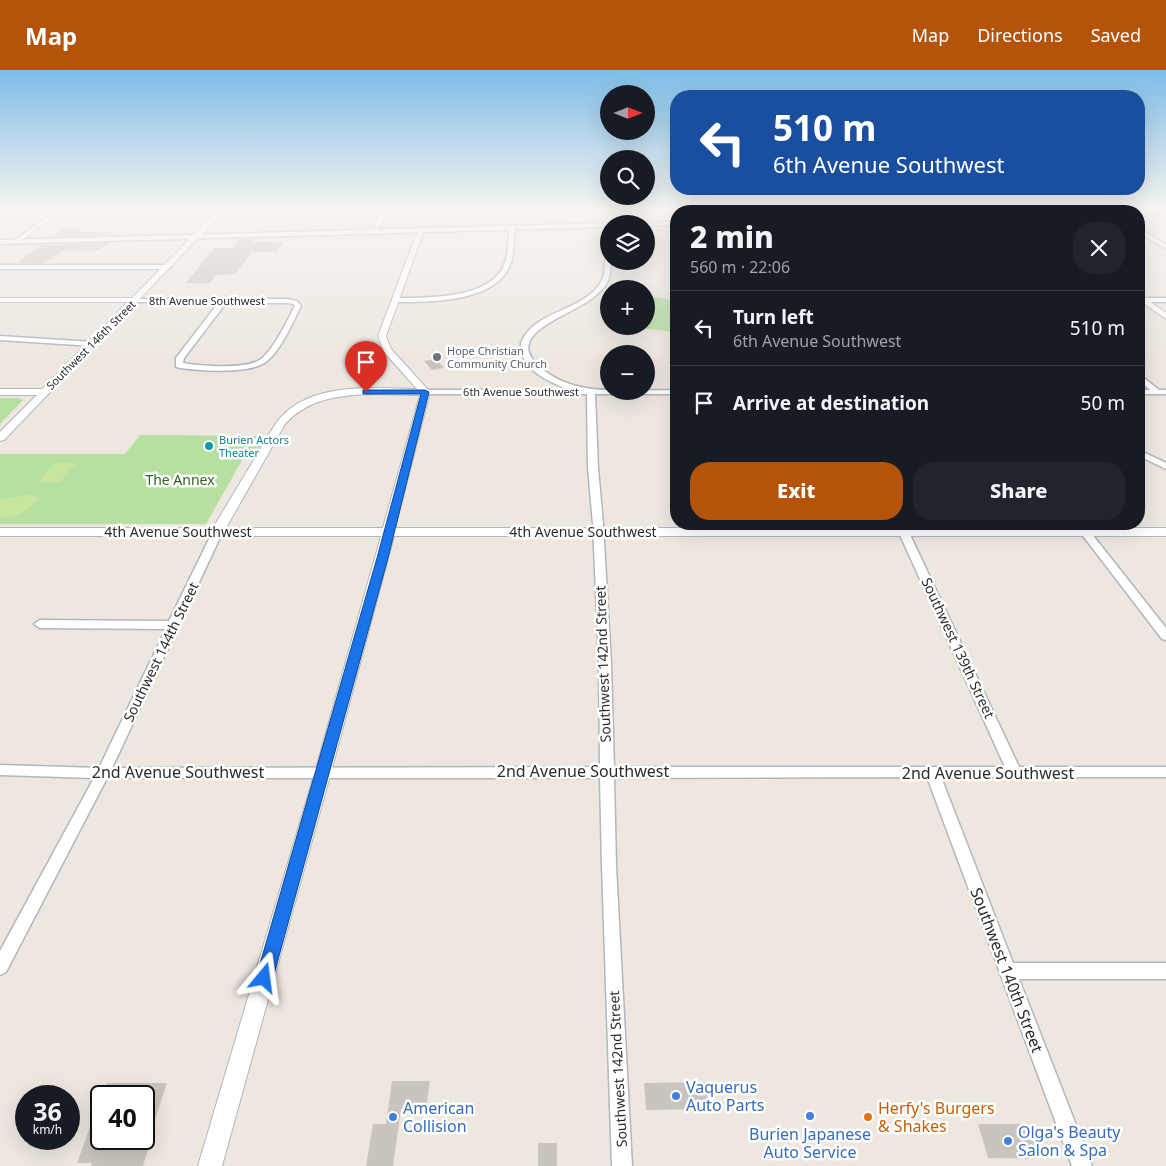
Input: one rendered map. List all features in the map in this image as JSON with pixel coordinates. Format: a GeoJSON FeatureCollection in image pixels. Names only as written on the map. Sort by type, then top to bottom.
{"type":"FeatureCollection","features":[{"type":"Feature","properties":{"kind":"street","name":"Southwest 146th Street"},"geometry":{"type":"LineString","coordinates":[[0,438],[174,260]]}},
{"type":"Feature","properties":{"kind":"street"},"geometry":{"type":"LineString","coordinates":[[210,1166],[390,532],[425,392],[383,343],[382,336],[409,260]]}},
{"type":"Feature","properties":{"kind":"street"},"geometry":{"type":"LineString","coordinates":[[394,300],[450,297],[480,289],[494,281],[505,270],[508,260]]}},
{"type":"Feature","properties":{"kind":"street"},"geometry":{"type":"LineString","coordinates":[[0,267],[168,267]]}},
{"type":"Feature","properties":{"kind":"street"},"geometry":{"type":"LineString","coordinates":[[590,392],[571,387],[540,370],[527,358],[525,353],[526,342],[538,328],[581,304],[598,291],[608,275],[608,270]]}},
{"type":"Feature","properties":{"kind":"street"},"geometry":{"type":"LineString","coordinates":[[1145,299],[1166,300]]}},
{"type":"Feature","properties":{"kind":"street","name":"8th Avenue Southwest"},"geometry":{"type":"LineString","coordinates":[[0,300],[136,300],[224,301],[293,302],[297,304],[297,309],[268,355],[259,363],[244,366],[192,367],[179,365],[180,358],[224,301]]}},
{"type":"Feature","properties":{"kind":"street"},"geometry":{"type":"LineString","coordinates":[[1145,302],[1166,317]]}},
{"type":"Feature","properties":{"kind":"street"},"geometry":{"type":"LineString","coordinates":[[0,338],[35,342],[93,344]]}},
{"type":"Feature","properties":{"kind":"street"},"geometry":{"type":"LineString","coordinates":[[1145,381],[1157,392]]}},
{"type":"Feature","properties":{"kind":"street"},"geometry":{"type":"LineString","coordinates":[[0,392],[44,392]]}},
{"type":"Feature","properties":{"kind":"street","name":"6th Avenue Southwest"},"geometry":{"type":"LineString","coordinates":[[366,392],[670,392]]}},
{"type":"Feature","properties":{"kind":"street","name":"Southwest 144th Street"},"geometry":{"type":"LineString","coordinates":[[0,967],[102,772],[218,531],[287,414],[298,406],[318,399],[337,394],[366,392]]}},
{"type":"Feature","properties":{"kind":"street","name":"Southwest 142nd Street"},"geometry":{"type":"LineString","coordinates":[[590,392],[605,664],[606,771],[622,1166]]}},
{"type":"Feature","properties":{"kind":"street"},"geometry":{"type":"LineString","coordinates":[[1145,392],[1166,392]]}},
{"type":"Feature","properties":{"kind":"street"},"geometry":{"type":"LineString","coordinates":[[1145,457],[1166,466]]}},
{"type":"Feature","properties":{"kind":"street","name":"4th Avenue Southwest"},"geometry":{"type":"LineString","coordinates":[[0,532],[599,532],[750,530]]}},
{"type":"Feature","properties":{"kind":"street","name":"Southwest 139th Street"},"geometry":{"type":"LineString","coordinates":[[903,530],[1015,773]]}},
{"type":"Feature","properties":{"kind":"street"},"geometry":{"type":"LineString","coordinates":[[1084,530],[1166,636]]}},
{"type":"Feature","properties":{"kind":"street","name":"4th Avenue Southwest"},"geometry":{"type":"LineString","coordinates":[[1124,530],[1166,532]]}},
{"type":"Feature","properties":{"kind":"street"},"geometry":{"type":"LineString","coordinates":[[40,624],[174,624]]}},
{"type":"Feature","properties":{"kind":"street","name":"2nd Avenue Southwest"},"geometry":{"type":"LineString","coordinates":[[0,770],[102,772],[1166,772]]}},
{"type":"Feature","properties":{"kind":"street","name":"Southwest 140th Street"},"geometry":{"type":"LineString","coordinates":[[932,773],[1082,1166]]}},
{"type":"Feature","properties":{"kind":"street"},"geometry":{"type":"LineString","coordinates":[[1008,971],[1166,971]]}},
{"type":"Feature","properties":{"kind":"green space"},"geometry":{"type":"Polygon","coordinates":[[[655,297],[670,300],[670,331],[655,330],[655,297]]]}},
{"type":"Feature","properties":{"kind":"green space"},"geometry":{"type":"Polygon","coordinates":[[[0,398],[18,398],[23,400],[0,424],[0,398]]]}},
{"type":"Feature","properties":{"kind":"green space","name":"The Annex"},"geometry":{"type":"Polygon","coordinates":[[[140,435],[266,436],[255,455],[245,455],[206,524],[0,524],[0,454],[125,454],[140,435]]]}},
{"type":"Feature","properties":{"kind":"green space"},"geometry":{"type":"Polygon","coordinates":[[[54,463],[76,463],[60,482],[38,482],[54,463]]]}},
{"type":"Feature","properties":{"kind":"green space"},"geometry":{"type":"Polygon","coordinates":[[[30,494],[39,498],[31,507],[17,515],[0,518],[0,500],[30,494]]]}},
{"type":"Feature","properties":{"kind":"building"},"geometry":{"type":"Polygon","coordinates":[[[21,260],[49,260],[44,263],[17,263],[21,260]]]}},
{"type":"Feature","properties":{"kind":"building"},"geometry":{"type":"Polygon","coordinates":[[[204,260],[246,260],[235,274],[216,275],[210,283],[186,283],[204,260]]]}},
{"type":"Feature","properties":{"kind":"building"},"geometry":{"type":"Polygon","coordinates":[[[436,359],[444,368],[432,370],[424,361],[436,359]]]}},
{"type":"Feature","properties":{"kind":"building","name":"American Collision"},"geometry":{"type":"Polygon","coordinates":[[[392,1081],[430,1081],[426,1109],[401,1109],[393,1166],[366,1166],[373,1124],[386,1124],[392,1081]]]}},
{"type":"Feature","properties":{"kind":"building","name":"Vaquerus Auto Parts"},"geometry":{"type":"Polygon","coordinates":[[[705,1082],[709,1109],[646,1110],[644,1083],[705,1082]]]}},
{"type":"Feature","properties":{"kind":"building"},"geometry":{"type":"Polygon","coordinates":[[[107,1083],[167,1083],[155,1120],[155,1085],[106,1085],[107,1083]]]}},
{"type":"Feature","properties":{"kind":"building","name":"Olga's Beauty Salon & Spa"},"geometry":{"type":"Polygon","coordinates":[[[978,1124],[1028,1124],[1039,1159],[988,1158],[978,1124]]]}},
{"type":"Feature","properties":{"kind":"building"},"geometry":{"type":"Polygon","coordinates":[[[90,1127],[90,1150],[148,1150],[143,1166],[91,1166],[92,1163],[77,1163],[90,1127]]]}},
{"type":"Feature","properties":{"kind":"building"},"geometry":{"type":"Polygon","coordinates":[[[538,1143],[557,1143],[557,1166],[538,1166],[538,1143]]]}},
{"type":"Feature","properties":{"kind":"place","name":"Hope Christian Community Church"},"geometry":{"type":"Point","coordinates":[437,357]}},
{"type":"Feature","properties":{"kind":"place","name":"Burien Actors Theater"},"geometry":{"type":"Point","coordinates":[209,446]}},
{"type":"Feature","properties":{"kind":"place","name":"Vaquerus Auto Parts"},"geometry":{"type":"Point","coordinates":[676,1096]}},
{"type":"Feature","properties":{"kind":"place","name":"Burien Japanese Auto Service"},"geometry":{"type":"Point","coordinates":[810,1116]}},
{"type":"Feature","properties":{"kind":"place","name":"American Collision"},"geometry":{"type":"Point","coordinates":[393,1117]}},
{"type":"Feature","properties":{"kind":"place","name":"Herfy's Burgers & Shakes"},"geometry":{"type":"Point","coordinates":[868,1117]}},
{"type":"Feature","properties":{"kind":"place","name":"Olga's Beauty Salon & Spa"},"geometry":{"type":"Point","coordinates":[1008,1141]}},
{"type":"Feature","properties":{"kind":"route"},"geometry":{"type":"LineString","coordinates":[[264,978],[382,558],[425,392],[366,392]]}}]}
